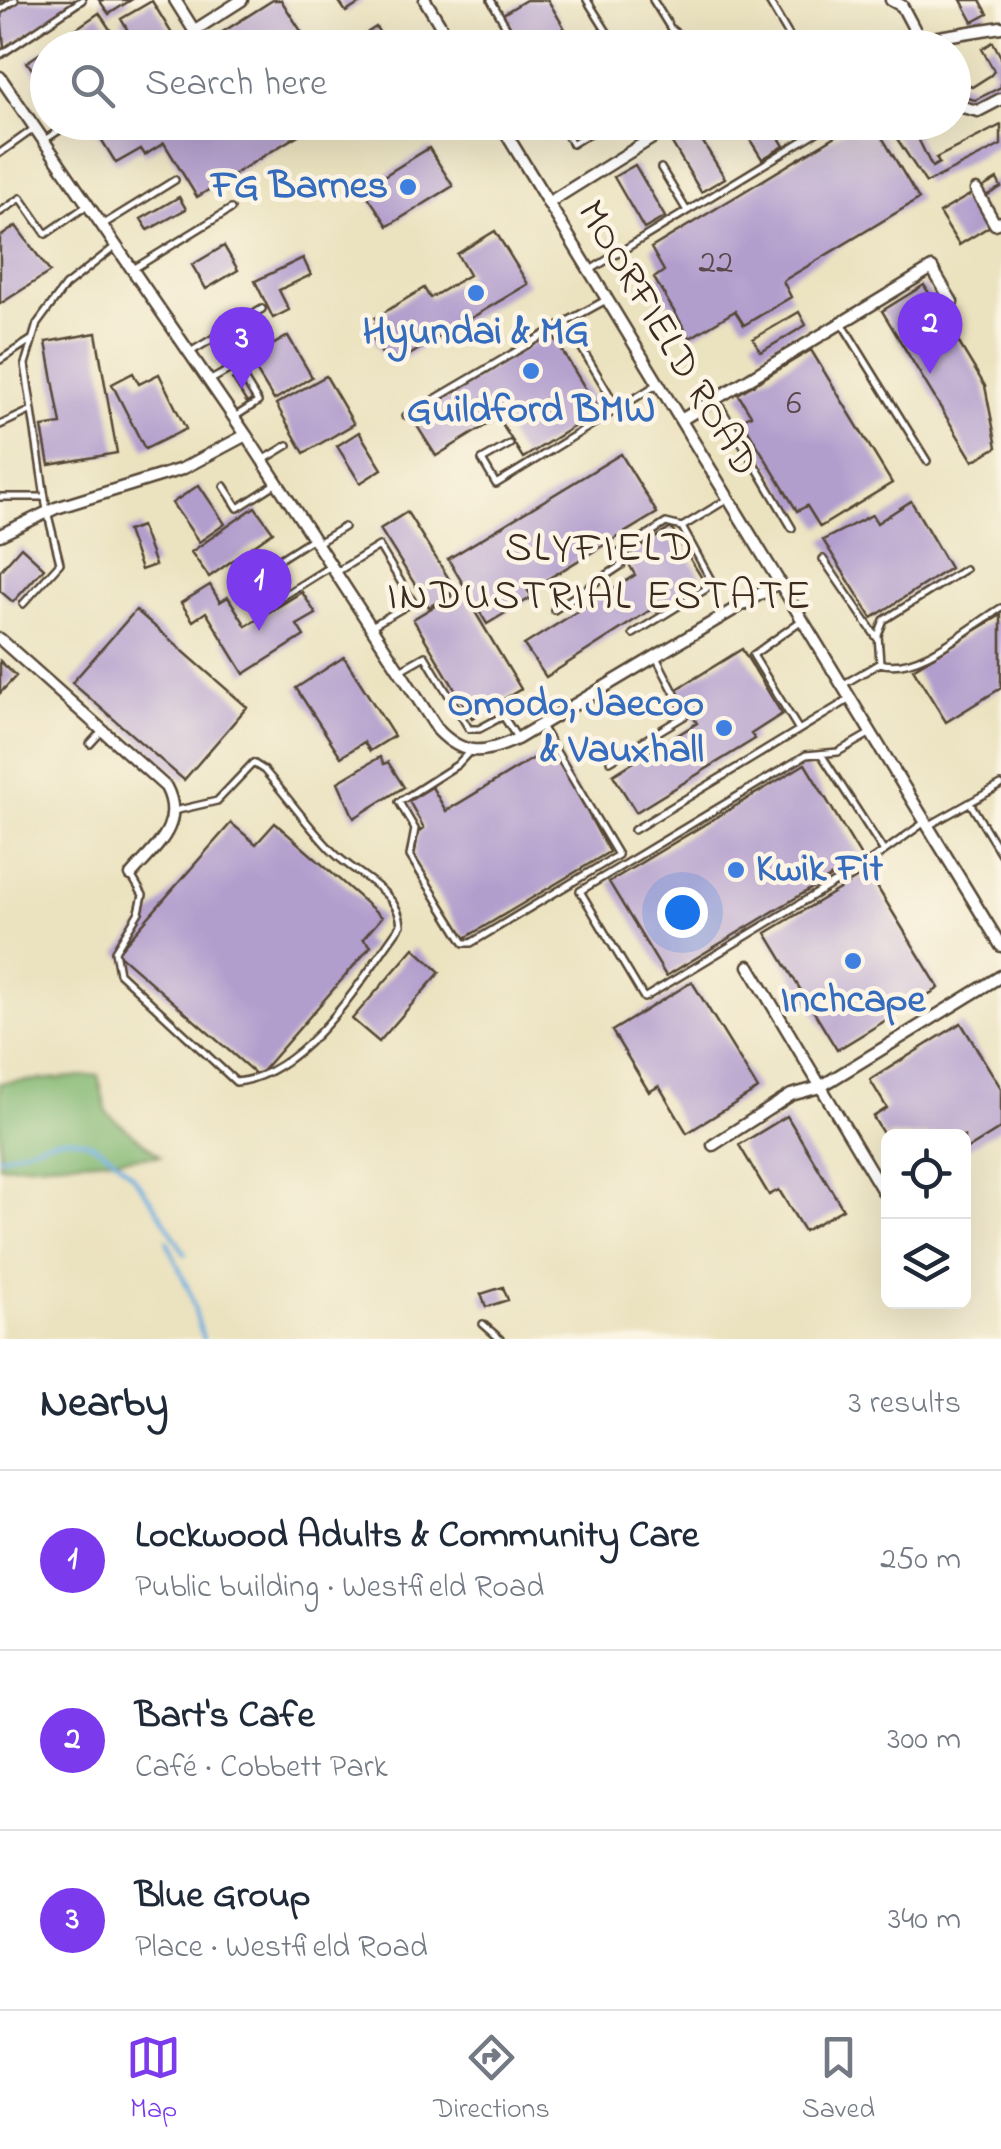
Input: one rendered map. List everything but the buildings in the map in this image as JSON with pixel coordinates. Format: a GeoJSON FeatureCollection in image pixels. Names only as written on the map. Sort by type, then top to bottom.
{"type":"FeatureCollection","features":[{"type":"Feature","properties":{"kind":"street"},"geometry":{"type":"LineString","coordinates":[[175,0],[195,30],[242,0]]}},
{"type":"Feature","properties":{"kind":"street"},"geometry":{"type":"LineString","coordinates":[[425,0],[443,30]]}},
{"type":"Feature","properties":{"kind":"street"},"geometry":{"type":"LineString","coordinates":[[891,0],[902,6],[915,30]]}},
{"type":"Feature","properties":{"kind":"street"},"geometry":{"type":"LineString","coordinates":[[971,32],[1001,27]]}},
{"type":"Feature","properties":{"kind":"street"},"geometry":{"type":"LineString","coordinates":[[0,78],[30,121]]}},
{"type":"Feature","properties":{"kind":"street"},"geometry":{"type":"LineString","coordinates":[[971,110],[978,112],[1001,99]]}},
{"type":"Feature","properties":{"kind":"street","name":"MOORFIELD ROAD"},"geometry":{"type":"LineString","coordinates":[[510,140],[1001,946]]}},
{"type":"Feature","properties":{"kind":"street"},"geometry":{"type":"LineString","coordinates":[[548,203],[642,140]]}},
{"type":"Feature","properties":{"kind":"street"},"geometry":{"type":"LineString","coordinates":[[44,141],[246,436],[438,730],[453,746],[469,752],[490,752],[517,739],[780,582]]}},
{"type":"Feature","properties":{"kind":"street"},"geometry":{"type":"LineString","coordinates":[[976,190],[995,224],[1001,222]]}},
{"type":"Feature","properties":{"kind":"street"},"geometry":{"type":"LineString","coordinates":[[681,420],[932,268],[952,302]]}},
{"type":"Feature","properties":{"kind":"street"},"geometry":{"type":"LineString","coordinates":[[0,535],[47,511],[182,469],[246,436]]}},
{"type":"Feature","properties":{"kind":"street"},"geometry":{"type":"LineString","coordinates":[[0,639],[166,787],[174,811],[170,830],[131,875]]}},
{"type":"Feature","properties":{"kind":"street"},"geometry":{"type":"LineString","coordinates":[[749,966],[881,1187]]}},
{"type":"Feature","properties":{"kind":"street"},"geometry":{"type":"LineString","coordinates":[[713,1145],[791,1095],[820,1086],[1001,976]]}},
{"type":"Feature","properties":{"kind":"lane"},"geometry":{"type":"LineString","coordinates":[[0,10],[15,0]]}},
{"type":"Feature","properties":{"kind":"lane"},"geometry":{"type":"LineString","coordinates":[[37,30],[82,0]]}},
{"type":"Feature","properties":{"kind":"lane"},"geometry":{"type":"LineString","coordinates":[[491,0],[508,30]]}},
{"type":"Feature","properties":{"kind":"lane"},"geometry":{"type":"LineString","coordinates":[[587,0],[606,30]]}},
{"type":"Feature","properties":{"kind":"lane"},"geometry":{"type":"LineString","coordinates":[[653,0],[671,30]]}},
{"type":"Feature","properties":{"kind":"lane"},"geometry":{"type":"LineString","coordinates":[[768,0],[786,30]]}},
{"type":"Feature","properties":{"kind":"lane"},"geometry":{"type":"LineString","coordinates":[[0,55],[30,35]]}},
{"type":"Feature","properties":{"kind":"lane"},"geometry":{"type":"LineString","coordinates":[[0,153],[30,132]]}},
{"type":"Feature","properties":{"kind":"lane"},"geometry":{"type":"LineString","coordinates":[[589,271],[804,140]]}},
{"type":"Feature","properties":{"kind":"lane"},"geometry":{"type":"LineString","coordinates":[[661,168],[687,211]]}},
{"type":"Feature","properties":{"kind":"lane"},"geometry":{"type":"LineString","coordinates":[[102,225],[174,180]]}},
{"type":"Feature","properties":{"kind":"lane"},"geometry":{"type":"LineString","coordinates":[[0,212],[21,198],[46,234],[88,205]]}},
{"type":"Feature","properties":{"kind":"lane"},"geometry":{"type":"LineString","coordinates":[[132,270],[232,209]]}},
{"type":"Feature","properties":{"kind":"lane"},"geometry":{"type":"LineString","coordinates":[[23,604],[60,563],[47,511],[25,364],[37,324],[65,286],[116,246]]}},
{"type":"Feature","properties":{"kind":"lane"},"geometry":{"type":"LineString","coordinates":[[406,416],[606,300]]}},
{"type":"Feature","properties":{"kind":"lane"},"geometry":{"type":"LineString","coordinates":[[189,353],[262,309]]}},
{"type":"Feature","properties":{"kind":"lane"},"geometry":{"type":"LineString","coordinates":[[566,322],[618,409]]}},
{"type":"Feature","properties":{"kind":"lane"},"geometry":{"type":"LineString","coordinates":[[841,323],[928,462]]}},
{"type":"Feature","properties":{"kind":"lane"},"geometry":{"type":"LineString","coordinates":[[0,360],[33,339]]}},
{"type":"Feature","properties":{"kind":"lane"},"geometry":{"type":"LineString","coordinates":[[209,381],[236,366],[258,402],[233,417]]}},
{"type":"Feature","properties":{"kind":"lane"},"geometry":{"type":"LineString","coordinates":[[510,444],[482,460],[496,484],[658,384]]}},
{"type":"Feature","properties":{"kind":"lane"},"geometry":{"type":"LineString","coordinates":[[716,399],[792,528]]}},
{"type":"Feature","properties":{"kind":"lane"},"geometry":{"type":"LineString","coordinates":[[0,425],[32,410]]}},
{"type":"Feature","properties":{"kind":"lane"},"geometry":{"type":"LineString","coordinates":[[262,461],[288,445]]}},
{"type":"Feature","properties":{"kind":"lane"},"geometry":{"type":"LineString","coordinates":[[224,486],[238,508],[277,484]]}},
{"type":"Feature","properties":{"kind":"lane"},"geometry":{"type":"LineString","coordinates":[[0,497],[45,497]]}},
{"type":"Feature","properties":{"kind":"lane"},"geometry":{"type":"LineString","coordinates":[[554,610],[622,564],[616,555],[666,523],[682,527],[728,498]]}},
{"type":"Feature","properties":{"kind":"lane"},"geometry":{"type":"LineString","coordinates":[[344,526],[256,574],[254,582],[265,598],[274,601],[379,546],[413,602],[370,627]]}},
{"type":"Feature","properties":{"kind":"lane"},"geometry":{"type":"LineString","coordinates":[[633,634],[706,589],[712,580],[682,527]]}},
{"type":"Feature","properties":{"kind":"lane"},"geometry":{"type":"LineString","coordinates":[[823,559],[878,640]]}},
{"type":"Feature","properties":{"kind":"lane"},"geometry":{"type":"LineString","coordinates":[[880,663],[878,640],[884,620],[965,568]]}},
{"type":"Feature","properties":{"kind":"lane"},"geometry":{"type":"LineString","coordinates":[[842,685],[880,663],[895,668],[916,660],[1001,608]]}},
{"type":"Feature","properties":{"kind":"lane"},"geometry":{"type":"LineString","coordinates":[[799,730],[754,655],[802,620]]}},
{"type":"Feature","properties":{"kind":"lane"},"geometry":{"type":"LineString","coordinates":[[399,671],[425,656],[469,728],[479,729],[504,716],[517,739]]}},
{"type":"Feature","properties":{"kind":"lane"},"geometry":{"type":"LineString","coordinates":[[610,761],[686,715],[656,657]]}},
{"type":"Feature","properties":{"kind":"lane"},"geometry":{"type":"LineString","coordinates":[[634,830],[850,699]]}},
{"type":"Feature","properties":{"kind":"lane"},"geometry":{"type":"LineString","coordinates":[[469,752],[458,765],[399,802],[415,829],[410,856],[464,943],[471,944],[618,855],[541,726]]}},
{"type":"Feature","properties":{"kind":"lane"},"geometry":{"type":"LineString","coordinates":[[90,744],[103,730]]}},
{"type":"Feature","properties":{"kind":"lane"},"geometry":{"type":"LineString","coordinates":[[871,733],[838,752],[806,755],[580,891],[644,998],[883,850],[1001,785]]}},
{"type":"Feature","properties":{"kind":"lane"},"geometry":{"type":"LineString","coordinates":[[821,754],[883,850]]}},
{"type":"Feature","properties":{"kind":"lane"},"geometry":{"type":"LineString","coordinates":[[131,875],[144,895],[140,912],[115,951],[119,972],[236,1082],[257,1080],[302,1051],[401,925],[400,913],[382,891],[334,853],[264,770],[253,763],[218,801],[174,811]]}},
{"type":"Feature","properties":{"kind":"lane"},"geometry":{"type":"LineString","coordinates":[[970,803],[1001,854]]}},
{"type":"Feature","properties":{"kind":"lane"},"geometry":{"type":"LineString","coordinates":[[483,1324],[500,1339]]}},
{"type":"Feature","properties":{"kind":"green space"},"geometry":{"type":"Polygon","coordinates":[[[98,1075],[107,1113],[160,1156],[0,1166],[0,1083],[98,1075]]]}},
{"type":"Feature","properties":{"kind":"waterway"},"geometry":{"type":"LineString","coordinates":[[0,1157],[58,1139],[94,1145],[140,1185],[185,1254]]}},
{"type":"Feature","properties":{"kind":"waterway"},"geometry":{"type":"LineString","coordinates":[[167,1241],[190,1293],[203,1339]]}},
{"type":"Feature","properties":{"kind":"place","name":"FG Barnes"},"geometry":{"type":"Point","coordinates":[408,187]}},
{"type":"Feature","properties":{"kind":"place","name":"Hyundai & MG"},"geometry":{"type":"Point","coordinates":[476,293]}},
{"type":"Feature","properties":{"kind":"place","name":"Guildford BMW"},"geometry":{"type":"Point","coordinates":[531,371]}},
{"type":"Feature","properties":{"kind":"place","name":"Bart's Cafe"},"geometry":{"type":"Point","coordinates":[930,374]}},
{"type":"Feature","properties":{"kind":"place","name":"Blue Group"},"geometry":{"type":"Point","coordinates":[242,389]}},
{"type":"Feature","properties":{"kind":"place","name":"Lockwood Adults & Community Care"},"geometry":{"type":"Point","coordinates":[259,631]}},
{"type":"Feature","properties":{"kind":"place","name":"Omodo, Jaecoo & Vauxhall"},"geometry":{"type":"Point","coordinates":[724,728]}},
{"type":"Feature","properties":{"kind":"place","name":"Kwik Fit"},"geometry":{"type":"Point","coordinates":[736,870]}},
{"type":"Feature","properties":{"kind":"place","name":"Inchcape"},"geometry":{"type":"Point","coordinates":[853,961]}},
{"type":"Feature","properties":{"kind":"district","name":"SLYFIELD INDUSTRIAL ESTATE"},"geometry":{"type":"Point","coordinates":[600,573]}}]}
